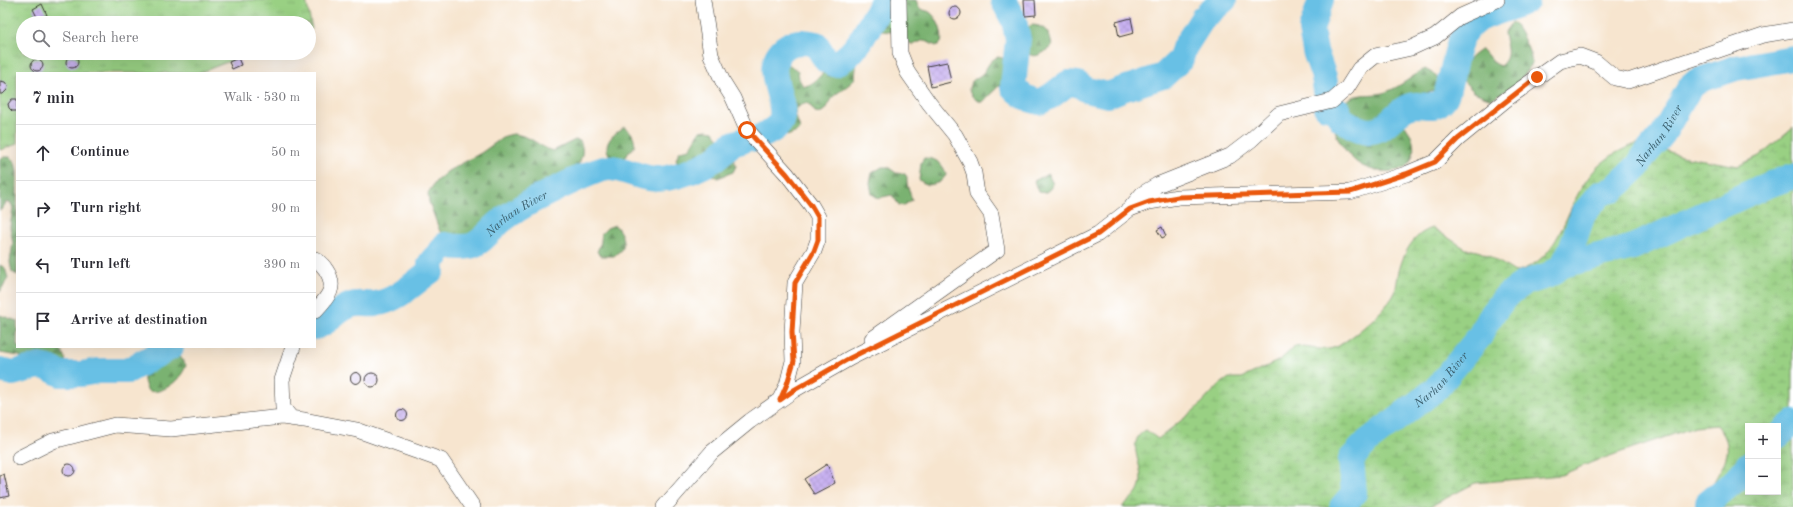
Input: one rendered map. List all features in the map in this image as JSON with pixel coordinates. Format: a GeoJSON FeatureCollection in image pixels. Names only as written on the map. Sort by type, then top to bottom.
{"type":"FeatureCollection","features":[{"type":"Feature","properties":{"kind":"street"},"geometry":{"type":"LineString","coordinates":[[703,0],[711,55],[723,82],[733,98],[747,130],[787,174],[811,205],[818,217],[818,240],[814,251],[795,283],[792,332],[794,361],[780,400]]}},
{"type":"Feature","properties":{"kind":"street"},"geometry":{"type":"LineString","coordinates":[[850,358],[903,316],[997,250],[991,214],[977,194],[974,173],[970,162],[955,135],[929,103],[908,73],[900,53],[899,0]]}},
{"type":"Feature","properties":{"kind":"street"},"geometry":{"type":"LineString","coordinates":[[664,507],[712,452],[794,390],[850,358],[1098,234],[1130,209],[1142,194],[1157,185],[1230,156],[1251,140],[1279,114],[1332,101],[1347,88],[1359,69],[1375,56],[1411,48],[1435,36],[1461,16],[1498,0]]}},
{"type":"Feature","properties":{"kind":"street"},"geometry":{"type":"LineString","coordinates":[[1130,209],[1149,202],[1178,197],[1350,192],[1435,162],[1458,139],[1508,98],[1560,61],[1580,56],[1596,62],[1615,78],[1628,81],[1762,35],[1793,30]]}},
{"type":"Feature","properties":{"kind":"street"},"geometry":{"type":"LineString","coordinates":[[316,260],[321,262],[332,279],[331,290],[316,310]]}},
{"type":"Feature","properties":{"kind":"street"},"geometry":{"type":"LineString","coordinates":[[291,418],[282,408],[282,380],[293,348]]}},
{"type":"Feature","properties":{"kind":"street"},"geometry":{"type":"LineString","coordinates":[[19,458],[53,441],[115,425],[171,428],[282,417],[357,430],[441,460],[473,507]]}},
{"type":"Feature","properties":{"kind":"green space"},"geometry":{"type":"Polygon","coordinates":[[[0,0],[306,0],[309,16],[16,16],[16,60],[232,60],[202,72],[16,72],[16,144],[0,150],[0,0]]]}},
{"type":"Feature","properties":{"kind":"green space"},"geometry":{"type":"Polygon","coordinates":[[[890,0],[916,0],[919,8],[930,12],[936,19],[942,36],[941,43],[936,46],[924,40],[913,45],[908,42],[902,33],[881,31],[878,23],[879,14],[883,6],[890,0]]]}},
{"type":"Feature","properties":{"kind":"green space"},"geometry":{"type":"Polygon","coordinates":[[[1511,23],[1515,24],[1523,38],[1530,54],[1532,64],[1515,86],[1491,99],[1474,92],[1459,76],[1460,72],[1474,54],[1482,49],[1495,64],[1500,66],[1506,59],[1507,55],[1504,33],[1511,23]]]}},
{"type":"Feature","properties":{"kind":"green space"},"geometry":{"type":"Polygon","coordinates":[[[1031,25],[1040,26],[1046,31],[1052,46],[1044,52],[1033,56],[1029,54],[1025,45],[1026,29],[1031,25]]]}},
{"type":"Feature","properties":{"kind":"green space"},"geometry":{"type":"Polygon","coordinates":[[[843,49],[849,49],[857,58],[855,78],[849,85],[836,94],[826,109],[820,113],[815,112],[809,104],[804,103],[797,108],[795,114],[800,128],[797,132],[787,136],[775,118],[771,107],[768,96],[770,76],[777,69],[788,64],[798,71],[799,79],[803,86],[809,85],[819,77],[843,49]]]}},
{"type":"Feature","properties":{"kind":"green space"},"geometry":{"type":"Polygon","coordinates":[[[998,57],[1009,61],[1014,65],[1021,75],[1020,78],[999,86],[982,102],[979,101],[971,95],[969,86],[973,80],[983,73],[995,58],[998,57]]]}},
{"type":"Feature","properties":{"kind":"green space"},"geometry":{"type":"Polygon","coordinates":[[[1425,69],[1434,74],[1440,82],[1437,90],[1409,99],[1400,109],[1401,117],[1413,140],[1414,146],[1410,161],[1403,168],[1386,172],[1374,170],[1357,163],[1341,143],[1337,135],[1334,126],[1334,118],[1337,110],[1343,103],[1353,97],[1386,92],[1425,69]]]}},
{"type":"Feature","properties":{"kind":"green space"},"geometry":{"type":"Polygon","coordinates":[[[624,127],[632,135],[635,146],[622,160],[618,160],[609,155],[607,145],[612,137],[624,127]]]}},
{"type":"Feature","properties":{"kind":"green space"},"geometry":{"type":"Polygon","coordinates":[[[1793,127],[1793,507],[1717,507],[1709,496],[1712,486],[1725,461],[1727,445],[1724,436],[1717,425],[1695,427],[1595,461],[1561,475],[1475,483],[1429,507],[1122,507],[1136,493],[1141,480],[1141,472],[1136,449],[1136,442],[1139,435],[1146,430],[1158,439],[1198,407],[1219,385],[1229,378],[1242,378],[1280,360],[1295,346],[1329,349],[1336,347],[1356,334],[1385,307],[1391,299],[1395,292],[1398,274],[1407,250],[1420,234],[1433,228],[1466,249],[1478,251],[1491,257],[1515,272],[1530,266],[1542,258],[1559,235],[1578,194],[1591,174],[1604,161],[1626,148],[1643,142],[1681,156],[1738,166],[1759,156],[1793,127]]]}},
{"type":"Feature","properties":{"kind":"green space"},"geometry":{"type":"Polygon","coordinates":[[[700,131],[713,131],[733,157],[736,166],[733,172],[718,178],[712,175],[703,160],[685,166],[679,163],[676,159],[680,151],[690,149],[700,131]]]}},
{"type":"Feature","properties":{"kind":"green space"},"geometry":{"type":"Polygon","coordinates":[[[513,134],[530,139],[553,151],[575,140],[580,141],[582,149],[578,166],[566,182],[544,199],[491,216],[489,241],[454,251],[445,245],[429,202],[428,193],[436,181],[448,171],[481,153],[505,136],[513,134]]]}},
{"type":"Feature","properties":{"kind":"green space"},"geometry":{"type":"Polygon","coordinates":[[[3,157],[10,157],[15,162],[16,167],[16,274],[12,272],[10,262],[13,243],[10,227],[13,208],[11,203],[7,202],[0,211],[0,159],[3,157]]]}},
{"type":"Feature","properties":{"kind":"green space"},"geometry":{"type":"Polygon","coordinates":[[[924,158],[936,160],[945,171],[946,175],[944,178],[936,184],[927,185],[919,180],[921,163],[924,158]]]}},
{"type":"Feature","properties":{"kind":"green space"},"geometry":{"type":"Polygon","coordinates":[[[882,167],[888,167],[896,173],[905,174],[912,200],[903,206],[899,205],[892,195],[878,198],[872,194],[870,183],[872,173],[882,167]]]}},
{"type":"Feature","properties":{"kind":"green space"},"geometry":{"type":"Polygon","coordinates":[[[1048,174],[1053,184],[1047,191],[1043,193],[1038,192],[1034,181],[1048,174]]]}},
{"type":"Feature","properties":{"kind":"green space"},"geometry":{"type":"Polygon","coordinates":[[[615,225],[622,235],[623,248],[614,256],[601,256],[597,252],[601,242],[601,234],[607,228],[615,225]]]}},
{"type":"Feature","properties":{"kind":"green space"},"geometry":{"type":"Polygon","coordinates":[[[0,265],[5,268],[8,278],[0,292],[0,265]]]}},
{"type":"Feature","properties":{"kind":"green space"},"geometry":{"type":"Polygon","coordinates":[[[0,315],[16,321],[16,348],[58,348],[65,358],[65,366],[58,375],[51,380],[45,379],[20,356],[0,353],[0,315]]]}},
{"type":"Feature","properties":{"kind":"green space"},"geometry":{"type":"Polygon","coordinates":[[[177,352],[186,365],[180,376],[171,385],[160,391],[148,391],[144,383],[146,369],[150,364],[162,356],[177,352]]]}},
{"type":"Feature","properties":{"kind":"building"},"geometry":{"type":"Polygon","coordinates":[[[1024,0],[1035,0],[1036,15],[1025,16],[1024,0]]]}},
{"type":"Feature","properties":{"kind":"building"},"geometry":{"type":"Polygon","coordinates":[[[42,4],[47,15],[36,16],[33,9],[42,4]]]}},
{"type":"Feature","properties":{"kind":"building"},"geometry":{"type":"Polygon","coordinates":[[[953,7],[957,7],[961,13],[957,19],[953,19],[949,15],[949,11],[953,7]]]}},
{"type":"Feature","properties":{"kind":"building"},"geometry":{"type":"Polygon","coordinates":[[[1131,18],[1134,33],[1119,37],[1116,22],[1131,18]]]}},
{"type":"Feature","properties":{"kind":"building"},"geometry":{"type":"Polygon","coordinates":[[[32,60],[42,60],[42,70],[32,70],[32,60]]]}},
{"type":"Feature","properties":{"kind":"building"},"geometry":{"type":"Polygon","coordinates":[[[66,60],[78,60],[78,64],[74,68],[70,68],[66,64],[66,60]]]}},
{"type":"Feature","properties":{"kind":"building"},"geometry":{"type":"Polygon","coordinates":[[[239,60],[241,65],[232,69],[229,62],[239,60]]]}},
{"type":"Feature","properties":{"kind":"building"},"geometry":{"type":"Polygon","coordinates":[[[947,62],[951,82],[931,87],[927,66],[947,62]]]}},
{"type":"Feature","properties":{"kind":"building"},"geometry":{"type":"Polygon","coordinates":[[[0,81],[5,82],[8,86],[7,90],[3,94],[0,94],[0,81]]]}},
{"type":"Feature","properties":{"kind":"building"},"geometry":{"type":"Polygon","coordinates":[[[12,99],[16,99],[16,111],[12,111],[8,104],[12,99]]]}},
{"type":"Feature","properties":{"kind":"building"},"geometry":{"type":"Polygon","coordinates":[[[1162,227],[1166,236],[1162,238],[1157,230],[1162,227]]]}},
{"type":"Feature","properties":{"kind":"building"},"geometry":{"type":"Polygon","coordinates":[[[354,373],[358,373],[360,374],[360,382],[354,383],[351,380],[351,376],[354,373]]]}},
{"type":"Feature","properties":{"kind":"building"},"geometry":{"type":"Polygon","coordinates":[[[372,373],[377,375],[379,380],[377,385],[372,387],[367,385],[365,380],[367,375],[372,373]]]}},
{"type":"Feature","properties":{"kind":"building"},"geometry":{"type":"Polygon","coordinates":[[[400,410],[404,410],[406,411],[406,419],[400,420],[397,417],[397,413],[400,410]]]}},
{"type":"Feature","properties":{"kind":"building"},"geometry":{"type":"Polygon","coordinates":[[[67,464],[71,464],[75,470],[71,476],[67,476],[63,472],[63,468],[67,464]]]}},
{"type":"Feature","properties":{"kind":"building"},"geometry":{"type":"Polygon","coordinates":[[[827,464],[835,483],[814,494],[804,479],[827,464]]]}},
{"type":"Feature","properties":{"kind":"building"},"geometry":{"type":"Polygon","coordinates":[[[4,474],[9,496],[0,498],[0,476],[4,474]]]}},
{"type":"Feature","properties":{"kind":"waterway","name":"Narhan River"},"geometry":{"type":"LineString","coordinates":[[756,139],[773,129],[781,121],[782,113],[776,85],[775,66],[777,57],[784,48],[788,45],[800,42],[816,44],[826,60],[835,64],[852,52],[864,36],[884,0]]}},
{"type":"Feature","properties":{"kind":"waterway","name":"Narhan River"},"geometry":{"type":"LineString","coordinates":[[1003,0],[1014,21],[1018,39],[1013,87],[1025,97],[1039,102],[1051,96],[1068,83],[1078,84],[1087,90],[1108,95],[1163,76],[1181,59],[1184,48],[1203,18],[1224,0]]}},
{"type":"Feature","properties":{"kind":"waterway","name":"Narhan River"},"geometry":{"type":"LineString","coordinates":[[1321,0],[1311,30],[1315,51],[1324,77],[1327,97]]}},
{"type":"Feature","properties":{"kind":"waterway","name":"Narhan River"},"geometry":{"type":"LineString","coordinates":[[1331,108],[1326,107],[1338,110],[1341,119],[1351,125],[1362,130],[1369,131],[1382,127],[1403,109],[1409,106],[1437,105],[1446,96],[1457,50],[1469,27],[1481,18],[1527,0]]}},
{"type":"Feature","properties":{"kind":"waterway","name":"Narhan River"},"geometry":{"type":"LineString","coordinates":[[1342,507],[1354,493],[1351,459],[1368,441],[1436,389],[1480,336],[1488,320],[1506,296],[1524,283],[1549,275],[1563,265],[1571,249],[1583,214],[1601,193],[1613,190],[1638,166],[1644,156],[1663,134],[1690,87],[1697,81],[1736,68],[1793,58]]}},
{"type":"Feature","properties":{"kind":"waterway","name":"Narhan River"},"geometry":{"type":"LineString","coordinates":[[316,327],[325,323],[341,310],[351,305],[375,304],[384,302],[399,295],[432,270],[430,264],[442,251],[445,245],[463,247],[475,244],[485,237],[501,221],[514,212],[532,201],[584,176],[611,168],[644,177],[659,179],[673,177],[692,171],[704,165],[715,159],[732,144],[742,141]]}},
{"type":"Feature","properties":{"kind":"waterway","name":"Narhan River"},"geometry":{"type":"LineString","coordinates":[[1563,265],[1633,247],[1758,189],[1793,176]]}},
{"type":"Feature","properties":{"kind":"waterway","name":"Narhan River"},"geometry":{"type":"LineString","coordinates":[[0,370],[13,373],[39,366],[49,368],[61,374],[81,374],[98,371],[127,371],[169,348]]}},
{"type":"Feature","properties":{"kind":"waterway","name":"Narhan River"},"geometry":{"type":"LineString","coordinates":[[1781,433],[1793,423]]}},
{"type":"Feature","properties":{"kind":"waterway","name":"Narhan River"},"geometry":{"type":"LineString","coordinates":[[1708,503],[1738,478],[1745,469]]}},
{"type":"Feature","properties":{"kind":"route"},"geometry":{"type":"LineString","coordinates":[[747,130],[787,174],[811,205],[818,217],[818,240],[814,251],[795,283],[793,294],[792,332],[794,361],[780,400],[794,390],[850,358],[1098,234],[1130,209],[1149,202],[1178,197],[1350,192],[1406,174],[1435,162],[1458,139],[1508,98],[1537,77]]}}]}
